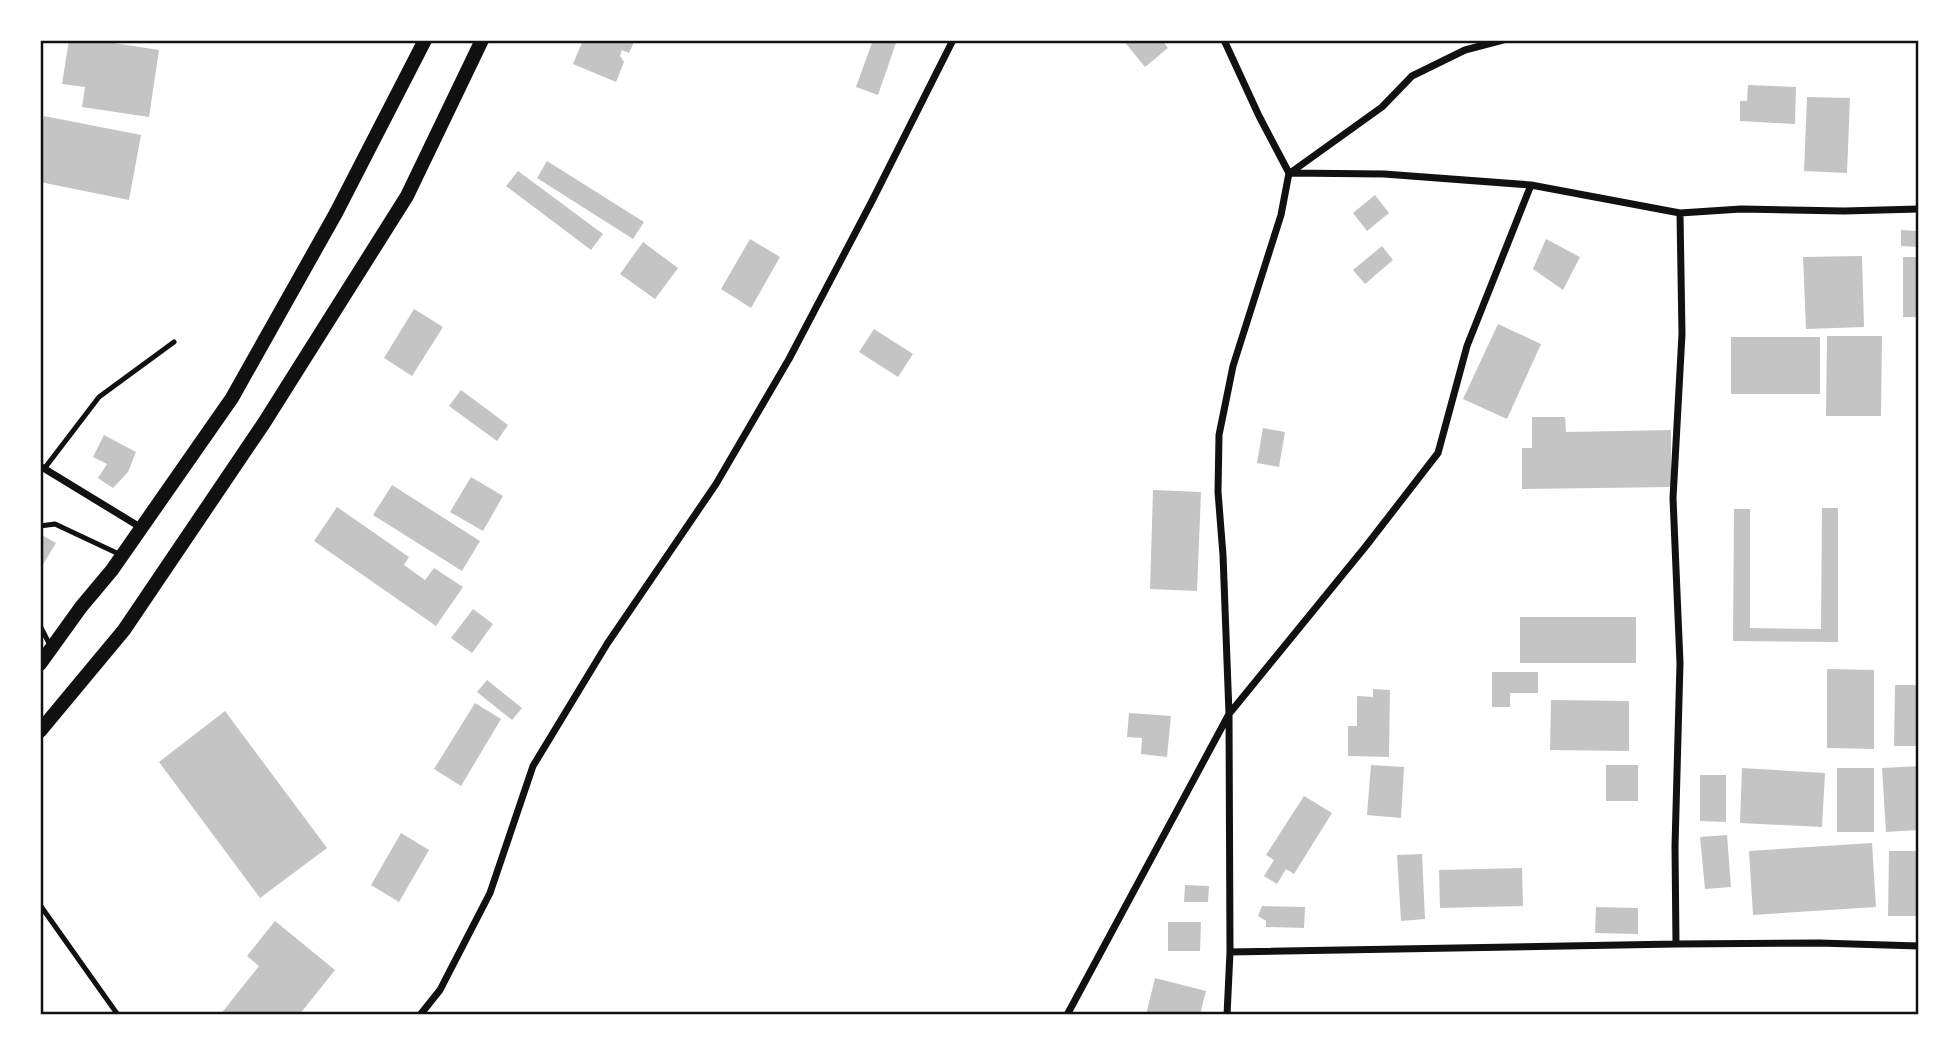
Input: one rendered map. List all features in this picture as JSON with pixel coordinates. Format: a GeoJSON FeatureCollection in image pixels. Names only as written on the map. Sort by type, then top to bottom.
{"type":"FeatureCollection","features":[{"type":"Feature","properties":{"kind":"main road"},"geometry":{"type":"LineString","coordinates":[[40,664],[80,607],[112,570],[232,398],[336,213],[425,40]]}},
{"type":"Feature","properties":{"kind":"main road"},"geometry":{"type":"LineString","coordinates":[[40,731],[124,630],[272,411],[407,196],[481,40]]}},
{"type":"Feature","properties":{"kind":"street"},"geometry":{"type":"LineString","coordinates":[[420,1015],[440,990],[490,893],[533,766],[607,644],[716,484],[776,382],[953,40]]}},
{"type":"Feature","properties":{"kind":"street"},"geometry":{"type":"LineString","coordinates":[[1224,40],[1259,117],[1289,173],[1282,215],[1233,366],[1219,435],[1218,492],[1229,714],[1230,952],[1227,1015]]}},
{"type":"Feature","properties":{"kind":"street"},"geometry":{"type":"LineString","coordinates":[[1289,173],[1382,107],[1412,76],[1465,50],[1503,40]]}},
{"type":"Feature","properties":{"kind":"street"},"geometry":{"type":"LineString","coordinates":[[1289,173],[1384,174],[1531,185],[1680,213],[1741,209],[1919,209]]}},
{"type":"Feature","properties":{"kind":"street"},"geometry":{"type":"LineString","coordinates":[[1066,1015],[1229,714],[1438,453],[1467,346],[1531,185]]}},
{"type":"Feature","properties":{"kind":"street"},"geometry":{"type":"LineString","coordinates":[[1676,944],[1675,846],[1680,663],[1674,498],[1682,334],[1680,213]]}},
{"type":"Feature","properties":{"kind":"street"},"geometry":{"type":"LineString","coordinates":[[42,468],[140,527]]}},
{"type":"Feature","properties":{"kind":"street"},"geometry":{"type":"LineString","coordinates":[[1230,952],[1676,944],[1819,943],[1919,946]]}},
{"type":"Feature","properties":{"kind":"lane"},"geometry":{"type":"LineString","coordinates":[[42,468],[99,397],[174,342]]}},
{"type":"Feature","properties":{"kind":"lane"},"geometry":{"type":"LineString","coordinates":[[40,526],[55,524],[121,555]]}},
{"type":"Feature","properties":{"kind":"lane"},"geometry":{"type":"LineString","coordinates":[[40,626],[52,648]]}},
{"type":"Feature","properties":{"kind":"lane"},"geometry":{"type":"LineString","coordinates":[[40,905],[118,1015]]}},
{"type":"Feature","properties":{"kind":"building"},"geometry":{"type":"Polygon","coordinates":[[[69,40],[95,40],[159,50],[149,117],[82,107],[85,87],[62,84],[69,40]]]}},
{"type":"Feature","properties":{"kind":"building"},"geometry":{"type":"Polygon","coordinates":[[[583,40],[635,40],[629,53],[622,50],[620,56],[624,62],[616,82],[573,64],[583,40]]]}},
{"type":"Feature","properties":{"kind":"building"},"geometry":{"type":"Polygon","coordinates":[[[873,40],[897,40],[878,95],[856,87],[873,40]]]}},
{"type":"Feature","properties":{"kind":"building"},"geometry":{"type":"Polygon","coordinates":[[[1123,40],[1162,40],[1168,48],[1145,67],[1123,40]]]}},
{"type":"Feature","properties":{"kind":"building"},"geometry":{"type":"Polygon","coordinates":[[[1748,85],[1796,87],[1795,124],[1740,121],[1740,101],[1747,101],[1748,85]]]}},
{"type":"Feature","properties":{"kind":"building"},"geometry":{"type":"Polygon","coordinates":[[[1807,97],[1850,98],[1847,173],[1804,171],[1807,97]]]}},
{"type":"Feature","properties":{"kind":"building"},"geometry":{"type":"Polygon","coordinates":[[[44,116],[141,135],[129,200],[40,182],[40,134],[44,116]]]}},
{"type":"Feature","properties":{"kind":"building"},"geometry":{"type":"Polygon","coordinates":[[[547,161],[644,222],[633,239],[537,178],[547,161]]]}},
{"type":"Feature","properties":{"kind":"building"},"geometry":{"type":"Polygon","coordinates":[[[518,171],[603,234],[591,250],[506,186],[518,171]]]}},
{"type":"Feature","properties":{"kind":"building"},"geometry":{"type":"Polygon","coordinates":[[[1375,195],[1389,213],[1367,231],[1353,213],[1375,195]]]}},
{"type":"Feature","properties":{"kind":"building"},"geometry":{"type":"Polygon","coordinates":[[[1901,230],[1919,231],[1919,247],[1901,246],[1901,230]]]}},
{"type":"Feature","properties":{"kind":"building"},"geometry":{"type":"Polygon","coordinates":[[[750,239],[780,257],[751,308],[721,289],[750,239]]]}},
{"type":"Feature","properties":{"kind":"building"},"geometry":{"type":"Polygon","coordinates":[[[1546,239],[1580,257],[1563,290],[1533,269],[1546,239]]]}},
{"type":"Feature","properties":{"kind":"building"},"geometry":{"type":"Polygon","coordinates":[[[643,242],[678,268],[655,299],[620,274],[643,242]]]}},
{"type":"Feature","properties":{"kind":"building"},"geometry":{"type":"Polygon","coordinates":[[[1382,246],[1393,260],[1365,284],[1353,270],[1382,246]]]}},
{"type":"Feature","properties":{"kind":"building"},"geometry":{"type":"Polygon","coordinates":[[[1862,256],[1864,327],[1806,329],[1803,257],[1862,256]]]}},
{"type":"Feature","properties":{"kind":"building"},"geometry":{"type":"Polygon","coordinates":[[[1903,257],[1919,257],[1919,317],[1903,317],[1903,257]]]}},
{"type":"Feature","properties":{"kind":"building"},"geometry":{"type":"Polygon","coordinates":[[[414,309],[443,327],[412,376],[384,358],[414,309]]]}},
{"type":"Feature","properties":{"kind":"building"},"geometry":{"type":"Polygon","coordinates":[[[1498,324],[1541,344],[1507,419],[1463,399],[1498,324]]]}},
{"type":"Feature","properties":{"kind":"building"},"geometry":{"type":"Polygon","coordinates":[[[874,329],[913,354],[898,377],[859,352],[874,329]]]}},
{"type":"Feature","properties":{"kind":"building"},"geometry":{"type":"Polygon","coordinates":[[[1827,336],[1882,336],[1881,416],[1826,416],[1827,336]]]}},
{"type":"Feature","properties":{"kind":"building"},"geometry":{"type":"Polygon","coordinates":[[[1731,337],[1820,337],[1820,394],[1731,394],[1731,337]]]}},
{"type":"Feature","properties":{"kind":"building"},"geometry":{"type":"Polygon","coordinates":[[[461,390],[508,425],[497,441],[449,406],[461,390]]]}},
{"type":"Feature","properties":{"kind":"building"},"geometry":{"type":"Polygon","coordinates":[[[1532,417],[1565,417],[1566,432],[1671,430],[1671,487],[1522,489],[1522,448],[1532,448],[1532,417]]]}},
{"type":"Feature","properties":{"kind":"building"},"geometry":{"type":"Polygon","coordinates":[[[1263,428],[1285,432],[1279,467],[1257,463],[1263,428]]]}},
{"type":"Feature","properties":{"kind":"building"},"geometry":{"type":"Polygon","coordinates":[[[104,435],[136,452],[128,472],[113,488],[98,478],[107,464],[93,457],[104,435]]]}},
{"type":"Feature","properties":{"kind":"building"},"geometry":{"type":"Polygon","coordinates":[[[471,477],[503,496],[483,531],[450,512],[471,477]]]}},
{"type":"Feature","properties":{"kind":"building"},"geometry":{"type":"Polygon","coordinates":[[[392,485],[480,541],[462,571],[373,515],[392,485]]]}},
{"type":"Feature","properties":{"kind":"building"},"geometry":{"type":"Polygon","coordinates":[[[1153,490],[1201,492],[1197,591],[1150,589],[1153,490]]]}},
{"type":"Feature","properties":{"kind":"building"},"geometry":{"type":"Polygon","coordinates":[[[337,507],[409,557],[404,565],[425,580],[434,568],[463,587],[436,626],[314,541],[337,507]]]}},
{"type":"Feature","properties":{"kind":"building"},"geometry":{"type":"Polygon","coordinates":[[[1822,508],[1838,508],[1838,642],[1733,641],[1734,509],[1750,509],[1750,628],[1821,629],[1822,508]]]}},
{"type":"Feature","properties":{"kind":"building"},"geometry":{"type":"Polygon","coordinates":[[[40,534],[56,543],[42,566],[40,565],[40,534]]]}},
{"type":"Feature","properties":{"kind":"building"},"geometry":{"type":"Polygon","coordinates":[[[473,609],[493,624],[472,653],[451,638],[473,609]]]}},
{"type":"Feature","properties":{"kind":"building"},"geometry":{"type":"Polygon","coordinates":[[[1520,617],[1636,617],[1636,663],[1520,663],[1520,617]]]}},
{"type":"Feature","properties":{"kind":"building"},"geometry":{"type":"Polygon","coordinates":[[[1827,669],[1874,670],[1874,749],[1827,748],[1827,669]]]}},
{"type":"Feature","properties":{"kind":"building"},"geometry":{"type":"Polygon","coordinates":[[[1492,672],[1538,672],[1538,693],[1510,693],[1510,707],[1492,707],[1492,672]]]}},
{"type":"Feature","properties":{"kind":"building"},"geometry":{"type":"Polygon","coordinates":[[[487,680],[522,708],[512,720],[477,692],[487,680]]]}},
{"type":"Feature","properties":{"kind":"building"},"geometry":{"type":"Polygon","coordinates":[[[1895,685],[1919,685],[1919,746],[1894,746],[1895,685]]]}},
{"type":"Feature","properties":{"kind":"building"},"geometry":{"type":"Polygon","coordinates":[[[1373,689],[1390,690],[1389,757],[1348,756],[1348,726],[1357,726],[1357,696],[1373,697],[1373,689]]]}},
{"type":"Feature","properties":{"kind":"building"},"geometry":{"type":"Polygon","coordinates":[[[1551,700],[1629,701],[1629,751],[1550,750],[1551,700]]]}},
{"type":"Feature","properties":{"kind":"building"},"geometry":{"type":"Polygon","coordinates":[[[475,703],[501,719],[461,786],[434,769],[475,703]]]}},
{"type":"Feature","properties":{"kind":"building"},"geometry":{"type":"Polygon","coordinates":[[[225,711],[327,848],[260,898],[159,762],[225,711]]]}},
{"type":"Feature","properties":{"kind":"building"},"geometry":{"type":"Polygon","coordinates":[[[1129,713],[1171,716],[1167,757],[1141,754],[1142,738],[1127,737],[1129,713]]]}},
{"type":"Feature","properties":{"kind":"building"},"geometry":{"type":"Polygon","coordinates":[[[1371,765],[1404,767],[1401,818],[1367,815],[1371,765]]]}},
{"type":"Feature","properties":{"kind":"building"},"geometry":{"type":"Polygon","coordinates":[[[1606,765],[1638,765],[1638,801],[1606,801],[1606,765]]]}},
{"type":"Feature","properties":{"kind":"building"},"geometry":{"type":"Polygon","coordinates":[[[1919,766],[1919,830],[1886,832],[1882,768],[1919,766]]]}},
{"type":"Feature","properties":{"kind":"building"},"geometry":{"type":"Polygon","coordinates":[[[1742,768],[1825,773],[1822,827],[1740,823],[1742,768]]]}},
{"type":"Feature","properties":{"kind":"building"},"geometry":{"type":"Polygon","coordinates":[[[1837,768],[1874,768],[1874,832],[1837,832],[1837,768]]]}},
{"type":"Feature","properties":{"kind":"building"},"geometry":{"type":"Polygon","coordinates":[[[1700,775],[1726,775],[1726,822],[1700,821],[1700,775]]]}},
{"type":"Feature","properties":{"kind":"building"},"geometry":{"type":"Polygon","coordinates":[[[1304,796],[1332,813],[1294,874],[1286,869],[1277,884],[1264,876],[1274,860],[1266,855],[1304,796]]]}},
{"type":"Feature","properties":{"kind":"building"},"geometry":{"type":"Polygon","coordinates":[[[401,833],[429,850],[399,902],[371,885],[401,833]]]}},
{"type":"Feature","properties":{"kind":"building"},"geometry":{"type":"Polygon","coordinates":[[[1727,835],[1731,887],[1705,889],[1700,837],[1727,835]]]}},
{"type":"Feature","properties":{"kind":"building"},"geometry":{"type":"Polygon","coordinates":[[[1872,843],[1876,907],[1753,915],[1749,851],[1872,843]]]}},
{"type":"Feature","properties":{"kind":"building"},"geometry":{"type":"Polygon","coordinates":[[[1889,851],[1919,851],[1919,916],[1888,916],[1889,851]]]}},
{"type":"Feature","properties":{"kind":"building"},"geometry":{"type":"Polygon","coordinates":[[[1422,854],[1425,919],[1401,921],[1397,855],[1422,854]]]}},
{"type":"Feature","properties":{"kind":"building"},"geometry":{"type":"Polygon","coordinates":[[[1522,868],[1523,906],[1440,908],[1439,870],[1522,868]]]}},
{"type":"Feature","properties":{"kind":"building"},"geometry":{"type":"Polygon","coordinates":[[[1185,885],[1209,886],[1208,902],[1184,902],[1185,885]]]}},
{"type":"Feature","properties":{"kind":"building"},"geometry":{"type":"Polygon","coordinates":[[[1262,906],[1305,907],[1304,928],[1266,927],[1266,921],[1258,916],[1262,906]]]}},
{"type":"Feature","properties":{"kind":"building"},"geometry":{"type":"Polygon","coordinates":[[[1596,907],[1638,908],[1638,934],[1595,933],[1596,907]]]}},
{"type":"Feature","properties":{"kind":"building"},"geometry":{"type":"Polygon","coordinates":[[[275,921],[335,970],[299,1015],[220,1015],[259,966],[247,956],[275,921]]]}},
{"type":"Feature","properties":{"kind":"building"},"geometry":{"type":"Polygon","coordinates":[[[1168,922],[1201,922],[1200,951],[1168,951],[1168,922]]]}},
{"type":"Feature","properties":{"kind":"building"},"geometry":{"type":"Polygon","coordinates":[[[1155,978],[1206,991],[1200,1015],[1146,1015],[1155,978]]]}}]}
